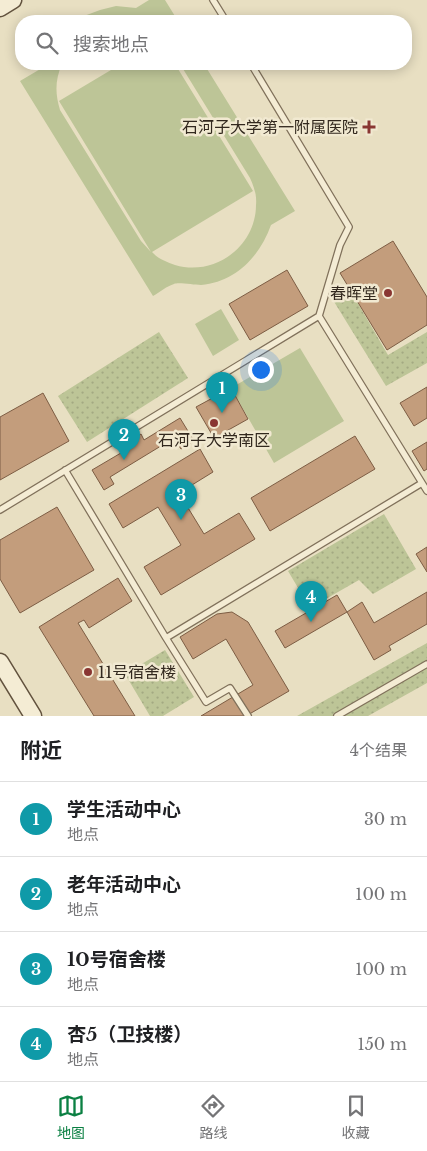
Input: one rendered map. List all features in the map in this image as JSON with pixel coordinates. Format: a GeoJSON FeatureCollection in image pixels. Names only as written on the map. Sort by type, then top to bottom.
{"type":"FeatureCollection","features":[{"type":"Feature","properties":{"kind":"main road"},"geometry":{"type":"LineString","coordinates":[[0,8],[13,0]]}},
{"type":"Feature","properties":{"kind":"main road"},"geometry":{"type":"LineString","coordinates":[[0,662],[32,716]]}},
{"type":"Feature","properties":{"kind":"lane"},"geometry":{"type":"LineString","coordinates":[[213,0],[222,15]]}},
{"type":"Feature","properties":{"kind":"lane"},"geometry":{"type":"LineString","coordinates":[[0,510],[319,316],[340,245],[349,227],[256,70]]}},
{"type":"Feature","properties":{"kind":"lane"},"geometry":{"type":"LineString","coordinates":[[319,316],[427,492]]}},
{"type":"Feature","properties":{"kind":"lane"},"geometry":{"type":"LineString","coordinates":[[65,470],[206,702],[230,688],[248,716]]}},
{"type":"Feature","properties":{"kind":"lane"},"geometry":{"type":"LineString","coordinates":[[166,638],[422,483]]}},
{"type":"Feature","properties":{"kind":"lane"},"geometry":{"type":"LineString","coordinates":[[337,716],[427,664]]}},
{"type":"Feature","properties":{"kind":"green space"},"geometry":{"type":"Polygon","coordinates":[[[149,0],[165,0],[174,15],[87,15],[116,6],[136,8],[149,0]]]}},
{"type":"Feature","properties":{"kind":"green space"},"geometry":{"type":"Polygon","coordinates":[[[39,70],[60,70],[56,87],[60,110],[141,241],[151,252],[59,101],[111,70],[179,70],[253,191],[152,252],[166,261],[190,268],[218,262],[230,255],[241,245],[249,233],[254,220],[256,205],[255,191],[250,178],[184,70],[208,70],[295,211],[271,225],[253,257],[236,273],[214,283],[201,285],[176,283],[153,296],[20,81],[39,70]]]}},
{"type":"Feature","properties":{"kind":"green space"},"geometry":{"type":"Polygon","coordinates":[[[349,288],[388,355],[427,332],[427,363],[386,386],[333,300],[349,288]]]}},
{"type":"Feature","properties":{"kind":"green space"},"geometry":{"type":"Polygon","coordinates":[[[221,309],[239,340],[213,356],[195,324],[221,309]]]}},
{"type":"Feature","properties":{"kind":"green space"},"geometry":{"type":"Polygon","coordinates":[[[159,332],[188,378],[87,442],[58,396],[159,332]]]}},
{"type":"Feature","properties":{"kind":"green space"},"geometry":{"type":"Polygon","coordinates":[[[300,348],[344,421],[274,463],[231,388],[300,348]]]}},
{"type":"Feature","properties":{"kind":"green space"},"geometry":{"type":"Polygon","coordinates":[[[384,514],[416,569],[373,594],[359,580],[310,608],[288,571],[384,514]]]}},
{"type":"Feature","properties":{"kind":"green space"},"geometry":{"type":"Polygon","coordinates":[[[427,643],[427,683],[368,716],[297,716],[427,643]]]}},
{"type":"Feature","properties":{"kind":"green space"},"geometry":{"type":"Polygon","coordinates":[[[165,650],[194,697],[163,716],[150,716],[125,674],[165,650]]]}},
{"type":"Feature","properties":{"kind":"building","name":"春晖堂"},"geometry":{"type":"Polygon","coordinates":[[[393,241],[427,297],[427,325],[387,350],[340,273],[393,241]]]}},
{"type":"Feature","properties":{"kind":"building"},"geometry":{"type":"Polygon","coordinates":[[[287,270],[308,306],[250,340],[229,304],[287,270]]]}},
{"type":"Feature","properties":{"kind":"building"},"geometry":{"type":"Polygon","coordinates":[[[427,387],[427,418],[414,426],[400,403],[427,387]]]}},
{"type":"Feature","properties":{"kind":"building"},"geometry":{"type":"Polygon","coordinates":[[[231,388],[248,419],[214,438],[196,407],[231,388]]]}},
{"type":"Feature","properties":{"kind":"building"},"geometry":{"type":"Polygon","coordinates":[[[43,393],[69,441],[0,480],[0,417],[43,393]]]}},
{"type":"Feature","properties":{"kind":"building"},"geometry":{"type":"Polygon","coordinates":[[[180,418],[194,441],[181,449],[174,438],[110,477],[114,484],[104,490],[92,470],[126,450],[127,443],[141,434],[144,440],[180,418]]]}},
{"type":"Feature","properties":{"kind":"building"},"geometry":{"type":"Polygon","coordinates":[[[355,436],[375,469],[270,531],[251,498],[355,436]]]}},
{"type":"Feature","properties":{"kind":"building"},"geometry":{"type":"Polygon","coordinates":[[[427,442],[427,469],[424,471],[412,451],[427,442]]]}},
{"type":"Feature","properties":{"kind":"building"},"geometry":{"type":"Polygon","coordinates":[[[200,449],[213,472],[179,493],[204,534],[239,513],[255,539],[161,595],[144,567],[181,545],[158,507],[123,528],[109,504],[200,449]]]}},
{"type":"Feature","properties":{"kind":"building"},"geometry":{"type":"Polygon","coordinates":[[[57,507],[94,570],[20,613],[0,579],[0,540],[57,507]]]}},
{"type":"Feature","properties":{"kind":"building"},"geometry":{"type":"Polygon","coordinates":[[[427,547],[427,572],[416,554],[427,547]]]}},
{"type":"Feature","properties":{"kind":"building","name":"11号宿舍楼"},"geometry":{"type":"Polygon","coordinates":[[[118,578],[132,601],[89,628],[84,620],[78,623],[135,716],[94,716],[39,627],[118,578]]]}},
{"type":"Feature","properties":{"kind":"building"},"geometry":{"type":"Polygon","coordinates":[[[427,592],[427,624],[389,646],[391,650],[374,660],[347,612],[362,602],[374,623],[427,592]]]}},
{"type":"Feature","properties":{"kind":"building"},"geometry":{"type":"Polygon","coordinates":[[[337,595],[347,612],[285,648],[275,631],[337,595]]]}},
{"type":"Feature","properties":{"kind":"building"},"geometry":{"type":"Polygon","coordinates":[[[232,612],[248,622],[289,691],[246,716],[201,716],[253,685],[226,639],[193,659],[180,637],[217,614],[232,612]]]}},
{"type":"Feature","properties":{"kind":"place","name":"石河子大学第一附属医院"},"geometry":{"type":"Point","coordinates":[369,127]}},
{"type":"Feature","properties":{"kind":"place","name":"春晖堂"},"geometry":{"type":"Point","coordinates":[388,293]}},
{"type":"Feature","properties":{"kind":"place","name":"学生活动中心"},"geometry":{"type":"Point","coordinates":[222,413]}},
{"type":"Feature","properties":{"kind":"place","name":"石河子大学南区"},"geometry":{"type":"Point","coordinates":[214,423]}},
{"type":"Feature","properties":{"kind":"place","name":"老年活动中心"},"geometry":{"type":"Point","coordinates":[124,460]}},
{"type":"Feature","properties":{"kind":"place","name":"10号宿舍楼"},"geometry":{"type":"Point","coordinates":[181,520]}},
{"type":"Feature","properties":{"kind":"place","name":"杏5（卫技楼）"},"geometry":{"type":"Point","coordinates":[311,622]}},
{"type":"Feature","properties":{"kind":"place","name":"11号宿舍楼"},"geometry":{"type":"Point","coordinates":[88,672]}}]}
